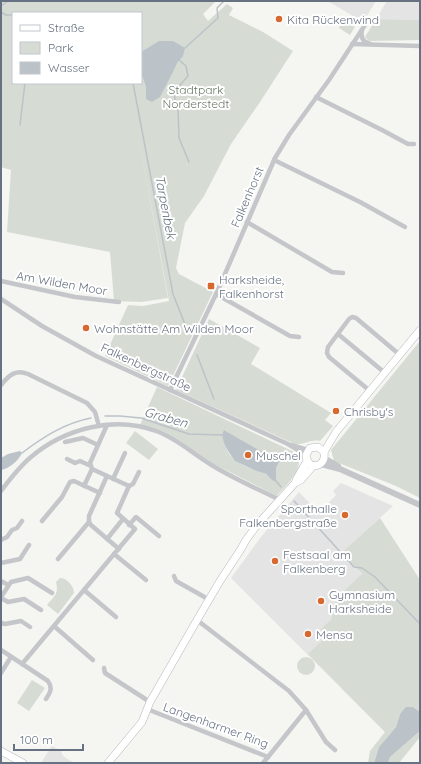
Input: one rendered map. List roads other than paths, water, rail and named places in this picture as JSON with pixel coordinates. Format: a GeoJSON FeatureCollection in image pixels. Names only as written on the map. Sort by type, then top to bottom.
{"type":"FeatureCollection","features":[{"type":"Feature","properties":{"kind":"main road"},"geometry":{"type":"LineString","coordinates":[[108,763],[142,722],[148,706],[208,599],[241,549],[260,527],[265,517],[295,484],[301,480],[314,466],[336,432],[420,330]]}},
{"type":"Feature","properties":{"kind":"main road"},"geometry":{"type":"LineString","coordinates":[[295,484],[307,455],[314,447],[322,455]]}},
{"type":"Feature","properties":{"kind":"main road"},"geometry":{"type":"LineString","coordinates":[[307,455],[314,466]]}},
{"type":"Feature","properties":{"kind":"main road"},"geometry":{"type":"LineString","coordinates":[[1,750],[23,763]]}},
{"type":"Feature","properties":{"kind":"street","name":"Falkenhorst"},"geometry":{"type":"LineString","coordinates":[[170,390],[216,294],[274,160],[289,135],[364,27],[361,34],[363,39],[366,43],[372,45]]}},
{"type":"Feature","properties":{"kind":"street"},"geometry":{"type":"LineString","coordinates":[[352,44],[420,46]]}},
{"type":"Feature","properties":{"kind":"street"},"geometry":{"type":"LineString","coordinates":[[316,97],[408,144],[414,144]]}},
{"type":"Feature","properties":{"kind":"street"},"geometry":{"type":"LineString","coordinates":[[274,160],[360,202],[405,227]]}},
{"type":"Feature","properties":{"kind":"street"},"geometry":{"type":"LineString","coordinates":[[360,202],[368,202]]}},
{"type":"Feature","properties":{"kind":"street"},"geometry":{"type":"LineString","coordinates":[[247,222],[332,272],[343,273]]}},
{"type":"Feature","properties":{"kind":"street","name":"Am Wilden Moor"},"geometry":{"type":"LineString","coordinates":[[1,281],[75,297],[119,302]]}},
{"type":"Feature","properties":{"kind":"street"},"geometry":{"type":"LineString","coordinates":[[216,294],[290,336],[299,337]]}},
{"type":"Feature","properties":{"kind":"street","name":"Falkenbergstraße"},"geometry":{"type":"LineString","coordinates":[[1,299],[67,341],[96,356],[288,444],[307,455]]}},
{"type":"Feature","properties":{"kind":"street"},"geometry":{"type":"LineString","coordinates":[[370,391],[328,356],[327,348],[350,318],[355,318],[400,355]]}},
{"type":"Feature","properties":{"kind":"street"},"geometry":{"type":"LineString","coordinates":[[338,334],[385,373]]}},
{"type":"Feature","properties":{"kind":"street"},"geometry":{"type":"LineString","coordinates":[[1,385],[8,376],[14,373],[20,372],[28,374],[87,404],[95,412],[99,426]]}},
{"type":"Feature","properties":{"kind":"street"},"geometry":{"type":"LineString","coordinates":[[84,486],[91,468],[90,462],[107,425]]}},
{"type":"Feature","properties":{"kind":"street"},"geometry":{"type":"LineString","coordinates":[[1,491],[18,469],[30,457],[44,447],[68,435],[107,425],[137,426],[161,433],[176,441],[215,468],[280,500]]}},
{"type":"Feature","properties":{"kind":"street"},"geometry":{"type":"LineString","coordinates":[[65,442],[83,438],[98,445]]}},
{"type":"Feature","properties":{"kind":"street"},"geometry":{"type":"LineString","coordinates":[[113,479],[125,453]]}},
{"type":"Feature","properties":{"kind":"street"},"geometry":{"type":"LineString","coordinates":[[322,455],[340,469],[420,505]]}},
{"type":"Feature","properties":{"kind":"street"},"geometry":{"type":"LineString","coordinates":[[67,459],[75,463],[80,461],[91,468],[129,486]]}},
{"type":"Feature","properties":{"kind":"street"},"geometry":{"type":"LineString","coordinates":[[22,664],[135,529],[117,513],[129,486],[134,483],[139,472]]}},
{"type":"Feature","properties":{"kind":"street"},"geometry":{"type":"LineString","coordinates":[[58,559],[89,522],[89,517],[107,476]]}},
{"type":"Feature","properties":{"kind":"street"},"geometry":{"type":"LineString","coordinates":[[42,521],[62,497],[69,483],[74,481],[100,493]]}},
{"type":"Feature","properties":{"kind":"street"},"geometry":{"type":"LineString","coordinates":[[129,524],[136,517],[159,536]]}},
{"type":"Feature","properties":{"kind":"street"},"geometry":{"type":"LineString","coordinates":[[107,539],[123,519]]}},
{"type":"Feature","properties":{"kind":"street"},"geometry":{"type":"LineString","coordinates":[[1,540],[7,537],[12,530],[17,528],[22,521]]}},
{"type":"Feature","properties":{"kind":"street"},"geometry":{"type":"LineString","coordinates":[[89,522],[90,525],[119,549]]}},
{"type":"Feature","properties":{"kind":"street"},"geometry":{"type":"LineString","coordinates":[[1,563],[20,559],[29,545]]}},
{"type":"Feature","properties":{"kind":"street"},"geometry":{"type":"LineString","coordinates":[[114,554],[146,580]]}},
{"type":"Feature","properties":{"kind":"street"},"geometry":{"type":"LineString","coordinates":[[174,576],[176,581],[208,599]]}},
{"type":"Feature","properties":{"kind":"street"},"geometry":{"type":"LineString","coordinates":[[41,610],[25,599],[7,602],[1,597],[11,581],[28,578],[52,593]]}},
{"type":"Feature","properties":{"kind":"street"},"geometry":{"type":"LineString","coordinates":[[1,581],[8,585]]}},
{"type":"Feature","properties":{"kind":"street"},"geometry":{"type":"LineString","coordinates":[[84,590],[116,617]]}},
{"type":"Feature","properties":{"kind":"street"},"geometry":{"type":"LineString","coordinates":[[197,620],[284,686],[306,710],[324,740],[335,750]]}},
{"type":"Feature","properties":{"kind":"street"},"geometry":{"type":"LineString","coordinates":[[1,623],[4,624],[21,621],[30,626]]}},
{"type":"Feature","properties":{"kind":"street"},"geometry":{"type":"LineString","coordinates":[[54,626],[94,660]]}},
{"type":"Feature","properties":{"kind":"street"},"geometry":{"type":"LineString","coordinates":[[1,650],[49,682],[51,690],[46,699]]}},
{"type":"Feature","properties":{"kind":"street"},"geometry":{"type":"LineString","coordinates":[[1,673],[12,657]]}},
{"type":"Feature","properties":{"kind":"street","name":"Langenharmer Ring"},"geometry":{"type":"LineString","coordinates":[[104,668],[105,673],[148,706],[268,757],[306,710]]}},
{"type":"Feature","properties":{"kind":"street"},"geometry":{"type":"LineString","coordinates":[[263,763],[268,757]]}},
{"type":"Feature","properties":{"kind":"water"},"geometry":{"type":"Polygon","coordinates":[[[159,41],[173,41],[185,48],[183,56],[177,63],[160,97],[152,102],[146,99],[146,87],[142,74],[142,51],[159,41]]]}},
{"type":"Feature","properties":{"kind":"water"},"geometry":{"type":"Polygon","coordinates":[[[224,430],[261,451],[278,455],[281,459],[276,468],[276,482],[266,474],[235,461],[224,443],[222,435],[224,430]]]}},
{"type":"Feature","properties":{"kind":"water"},"geometry":{"type":"Polygon","coordinates":[[[20,451],[22,453],[21,456],[16,461],[7,468],[1,470],[1,458],[8,454],[20,451]]]}},
{"type":"Feature","properties":{"kind":"water"},"geometry":{"type":"Polygon","coordinates":[[[406,707],[413,707],[420,712],[420,731],[390,757],[388,763],[374,763],[379,747],[396,727],[400,714],[406,707]]]}},
{"type":"Feature","properties":{"kind":"waterway","name":"Tarpenbek"},"geometry":{"type":"LineString","coordinates":[[1,6],[8,1]]}},
{"type":"Feature","properties":{"kind":"waterway"},"geometry":{"type":"LineString","coordinates":[[185,48],[218,18],[217,8],[224,1]]}},
{"type":"Feature","properties":{"kind":"waterway","name":"Tarpenbek"},"geometry":{"type":"LineString","coordinates":[[1,12],[6,15],[12,15]]}},
{"type":"Feature","properties":{"kind":"waterway"},"geometry":{"type":"LineString","coordinates":[[179,60],[186,66],[188,76],[174,92],[178,109],[179,138],[189,162]]}},
{"type":"Feature","properties":{"kind":"waterway"},"geometry":{"type":"LineString","coordinates":[[20,125],[25,84]]}},
{"type":"Feature","properties":{"kind":"waterway","name":"Tarpenbek"},"geometry":{"type":"LineString","coordinates":[[133,84],[173,294],[188,332]]}},
{"type":"Feature","properties":{"kind":"waterway","name":"Tarpenbek"},"geometry":{"type":"LineString","coordinates":[[197,355],[214,399]]}},
{"type":"Feature","properties":{"kind":"waterway","name":"Graben"},"geometry":{"type":"LineString","coordinates":[[105,416],[141,418],[189,434],[222,435]]}},
{"type":"Feature","properties":{"kind":"waterway","name":"Graben"},"geometry":{"type":"LineString","coordinates":[[22,453],[55,431],[72,423],[91,418]]}},
{"type":"Feature","properties":{"kind":"waterway","name":"Tarpenbek"},"geometry":{"type":"LineString","coordinates":[[276,481],[281,487]]}},
{"type":"Feature","properties":{"kind":"waterway","name":"Tarpenbek"},"geometry":{"type":"LineString","coordinates":[[294,501],[354,567],[362,568],[375,577],[420,624]]}},
{"type":"Feature","properties":{"kind":"place","name":"Kita Rückenwind"},"geometry":{"type":"Point","coordinates":[279,19]}},
{"type":"Feature","properties":{"kind":"place","name":"Harksheide, Falkenhorst"},"geometry":{"type":"Point","coordinates":[211,286]}},
{"type":"Feature","properties":{"kind":"place","name":"Wohnstätte Am Wilden Moor"},"geometry":{"type":"Point","coordinates":[86,328]}},
{"type":"Feature","properties":{"kind":"place","name":"Chrisby's"},"geometry":{"type":"Point","coordinates":[336,411]}},
{"type":"Feature","properties":{"kind":"place","name":"Muschel"},"geometry":{"type":"Point","coordinates":[248,455]}},
{"type":"Feature","properties":{"kind":"place","name":"Sporthalle Falkenbergstraße"},"geometry":{"type":"Point","coordinates":[345,515]}},
{"type":"Feature","properties":{"kind":"place","name":"Festsaal am Falkenberg"},"geometry":{"type":"Point","coordinates":[275,561]}},
{"type":"Feature","properties":{"kind":"place","name":"Gymnasium Harksheide"},"geometry":{"type":"Point","coordinates":[321,601]}},
{"type":"Feature","properties":{"kind":"place","name":"Mensa"},"geometry":{"type":"Point","coordinates":[308,634]}},
{"type":"Feature","properties":{"kind":"park label","name":"Stadtpark Norderstedt"},"geometry":{"type":"Point","coordinates":[196,96]}}]}
